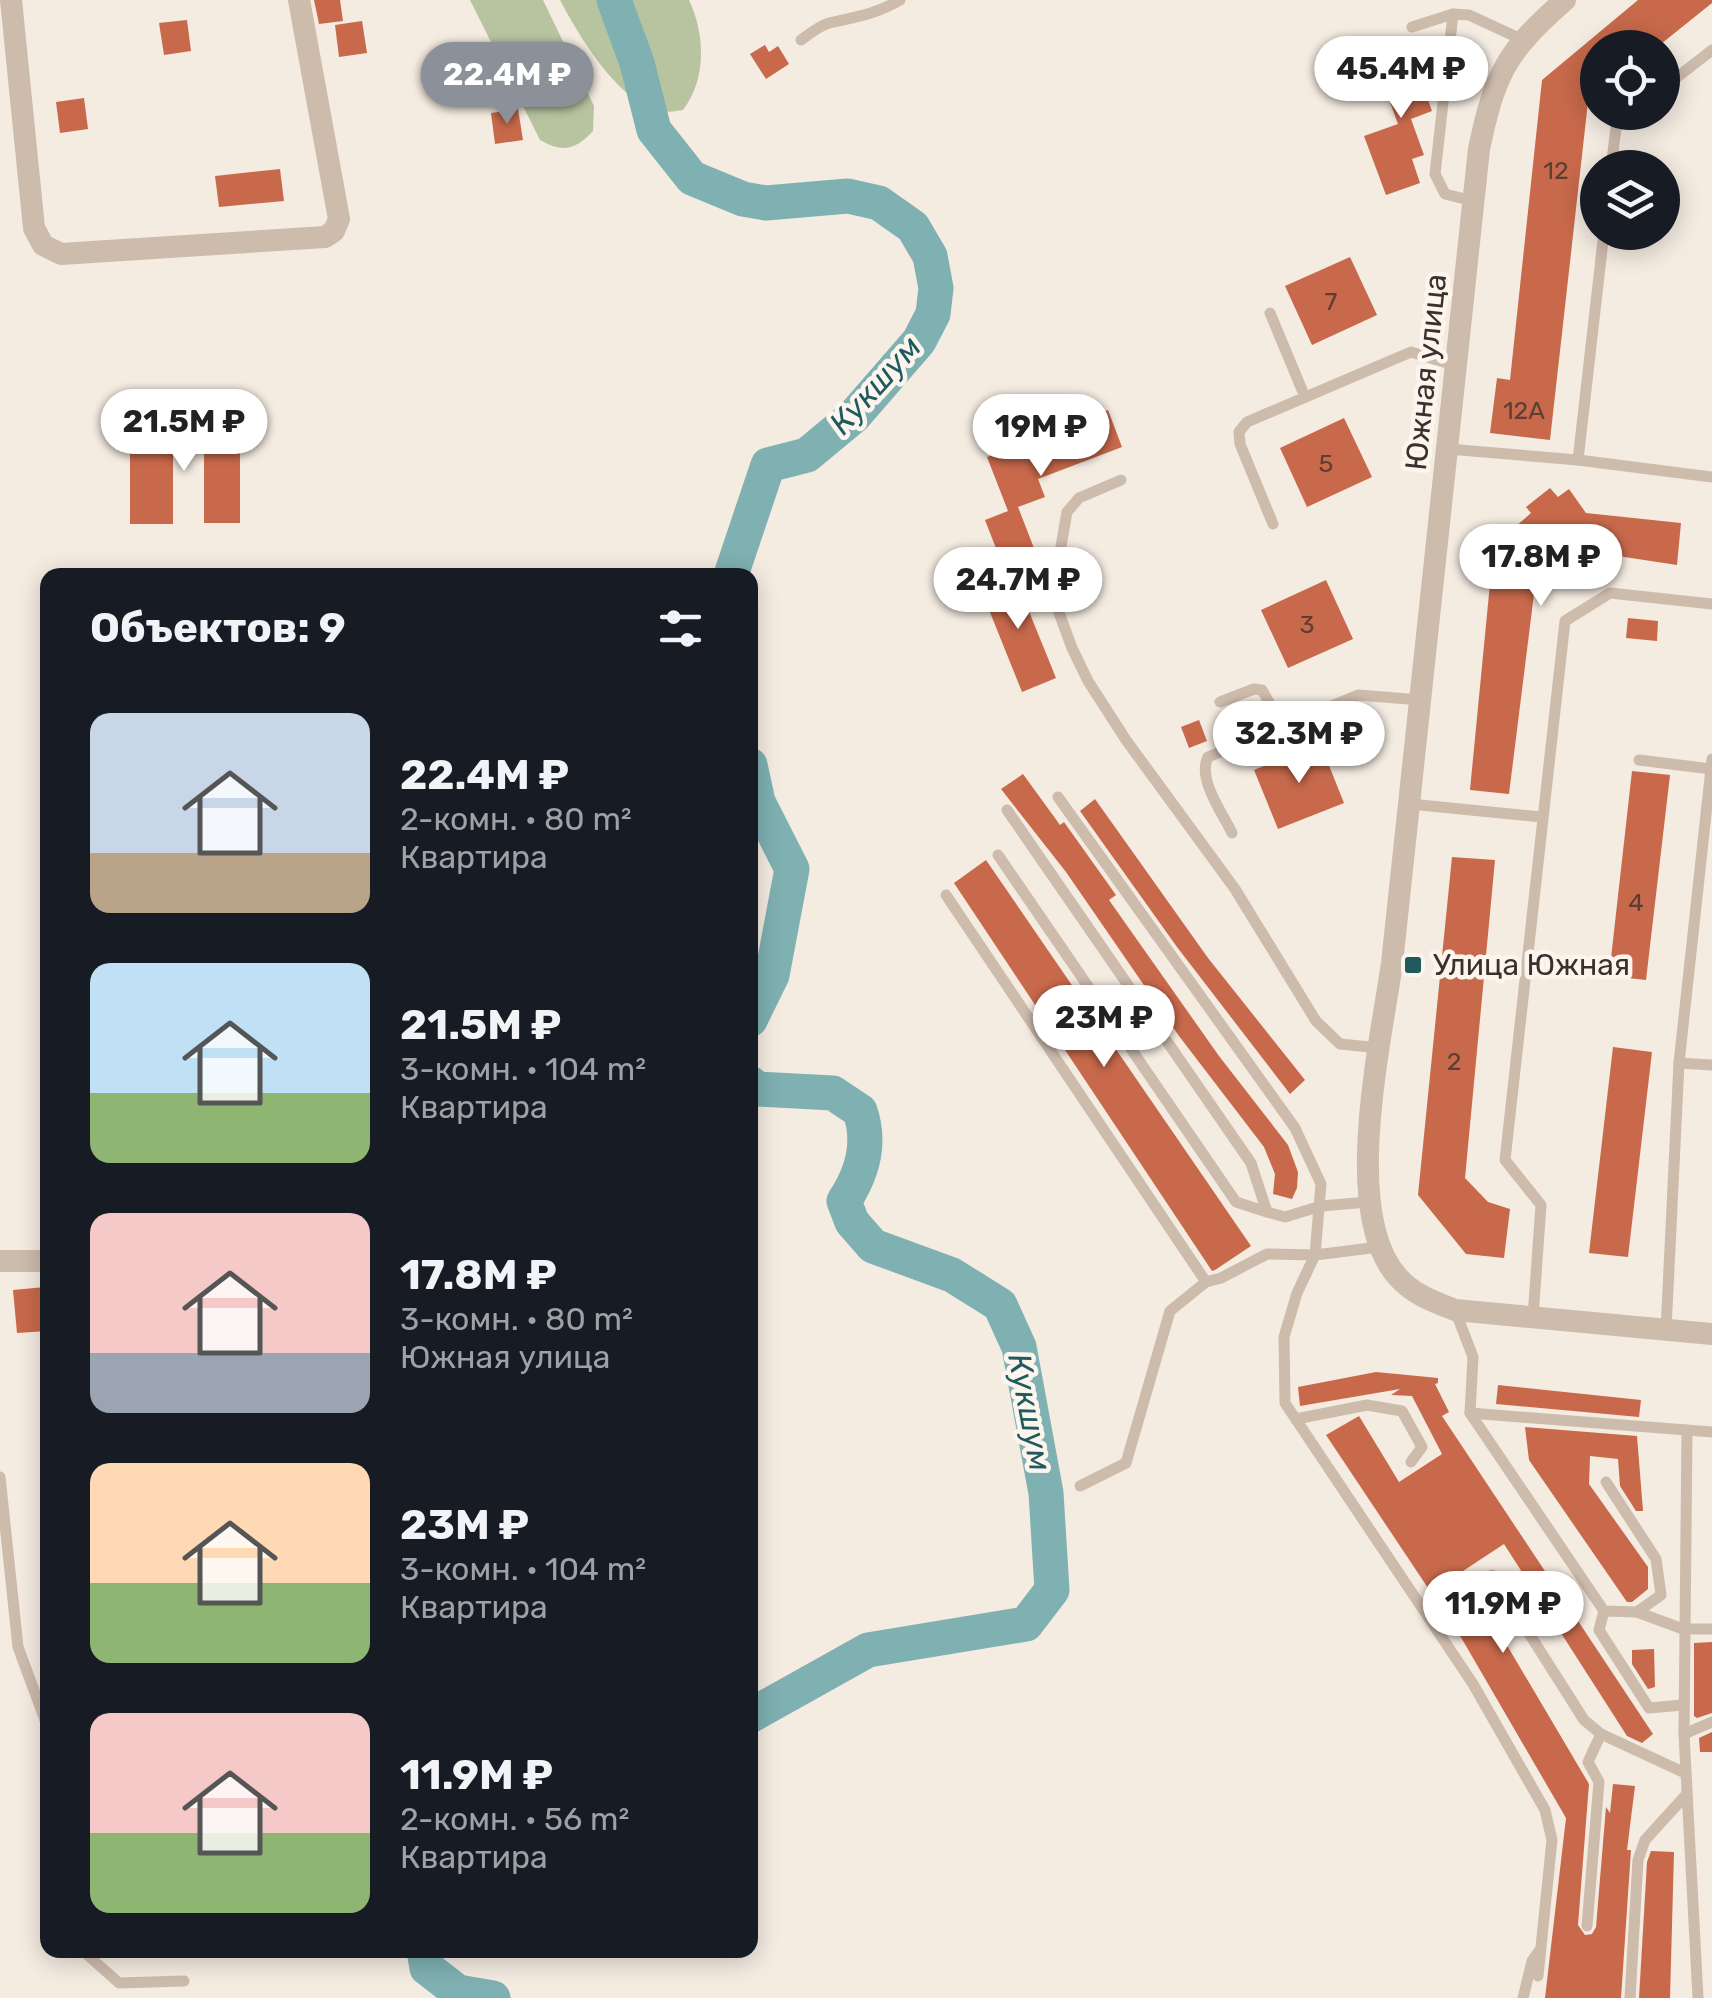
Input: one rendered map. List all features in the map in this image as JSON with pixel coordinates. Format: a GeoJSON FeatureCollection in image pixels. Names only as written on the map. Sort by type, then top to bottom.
{"type":"FeatureCollection","features":[{"type":"Feature","properties":{"kind":"street"},"geometry":{"type":"LineString","coordinates":[[10,0],[34,228],[43,245],[60,254],[325,237],[334,231],[339,218],[300,0]]}},
{"type":"Feature","properties":{"kind":"street","name":"Южная улица"},"geometry":{"type":"LineString","coordinates":[[1455,1310],[1422,1297],[1396,1276],[1379,1247],[1368,1202],[1374,1090],[1410,804],[1479,149],[1497,77],[1523,40],[1558,3]]}},
{"type":"Feature","properties":{"kind":"street"},"geometry":{"type":"LineString","coordinates":[[0,1261],[40,1261]]}},
{"type":"Feature","properties":{"kind":"street"},"geometry":{"type":"LineString","coordinates":[[1455,1310],[1712,1334]]}},
{"type":"Feature","properties":{"kind":"lane"},"geometry":{"type":"LineString","coordinates":[[800,40],[826,24],[880,12],[900,0]]}},
{"type":"Feature","properties":{"kind":"lane"},"geometry":{"type":"LineString","coordinates":[[1453,14],[1434,174],[1446,194],[1474,200]]}},
{"type":"Feature","properties":{"kind":"lane"},"geometry":{"type":"LineString","coordinates":[[1412,27],[1453,14],[1469,15],[1523,40]]}},
{"type":"Feature","properties":{"kind":"lane"},"geometry":{"type":"LineString","coordinates":[[1680,75],[1712,50]]}},
{"type":"Feature","properties":{"kind":"lane"},"geometry":{"type":"LineString","coordinates":[[1578,460],[1602,250]]}},
{"type":"Feature","properties":{"kind":"lane"},"geometry":{"type":"LineString","coordinates":[[1270,313],[1305,397]]}},
{"type":"Feature","properties":{"kind":"lane"},"geometry":{"type":"LineString","coordinates":[[1273,524],[1240,444],[1239,432],[1246,422],[1410,352],[1457,366]]}},
{"type":"Feature","properties":{"kind":"lane"},"geometry":{"type":"LineString","coordinates":[[1448,449],[1712,477]]}},
{"type":"Feature","properties":{"kind":"lane"},"geometry":{"type":"LineString","coordinates":[[1121,480],[1080,498],[1067,512],[1054,587],[1072,648],[1126,740],[1235,889],[1316,1022],[1340,1044],[1380,1048]]}},
{"type":"Feature","properties":{"kind":"lane"},"geometry":{"type":"LineString","coordinates":[[1533,1317],[1541,1205],[1504,1160],[1565,621],[1610,593],[1712,604]]}},
{"type":"Feature","properties":{"kind":"lane"},"geometry":{"type":"LineString","coordinates":[[1220,702],[1254,689],[1262,690],[1282,724]]}},
{"type":"Feature","properties":{"kind":"lane"},"geometry":{"type":"LineString","coordinates":[[1232,833],[1205,777],[1208,757],[1358,695],[1421,700]]}},
{"type":"Feature","properties":{"kind":"lane"},"geometry":{"type":"LineString","coordinates":[[1666,1330],[1679,1063],[1712,759]]}},
{"type":"Feature","properties":{"kind":"lane"},"geometry":{"type":"LineString","coordinates":[[1640,760],[1711,769]]}},
{"type":"Feature","properties":{"kind":"lane"},"geometry":{"type":"LineString","coordinates":[[1058,797],[1295,1128],[1321,1184],[1315,1255],[1297,1293],[1284,1338],[1286,1403],[1473,1684],[1545,1810],[1552,1840],[1538,1976]]}},
{"type":"Feature","properties":{"kind":"lane"},"geometry":{"type":"LineString","coordinates":[[1410,804],[1542,817]]}},
{"type":"Feature","properties":{"kind":"lane"},"geometry":{"type":"LineString","coordinates":[[1007,810],[1251,1163],[1267,1212]]}},
{"type":"Feature","properties":{"kind":"lane"},"geometry":{"type":"LineString","coordinates":[[998,854],[1236,1202],[1286,1217],[1321,1206],[1368,1202]]}},
{"type":"Feature","properties":{"kind":"lane"},"geometry":{"type":"LineString","coordinates":[[946,896],[1206,1282]]}},
{"type":"Feature","properties":{"kind":"lane"},"geometry":{"type":"LineString","coordinates":[[1679,1063],[1712,1065]]}},
{"type":"Feature","properties":{"kind":"lane"},"geometry":{"type":"LineString","coordinates":[[1080,1486],[1126,1463],[1170,1312],[1206,1282],[1267,1254],[1315,1255],[1379,1247]]}},
{"type":"Feature","properties":{"kind":"lane"},"geometry":{"type":"LineString","coordinates":[[1455,1310],[1473,1357],[1470,1412],[1604,1611],[1600,1630],[1649,1708],[1683,1705]]}},
{"type":"Feature","properties":{"kind":"lane"},"geometry":{"type":"LineString","coordinates":[[1296,1419],[1367,1405],[1402,1411],[1422,1446],[1411,1462]]}},
{"type":"Feature","properties":{"kind":"lane"},"geometry":{"type":"LineString","coordinates":[[1470,1412],[1712,1432]]}},
{"type":"Feature","properties":{"kind":"lane"},"geometry":{"type":"LineString","coordinates":[[1687,1430],[1683,1705],[1698,1998]]}},
{"type":"Feature","properties":{"kind":"lane"},"geometry":{"type":"LineString","coordinates":[[0,1477],[18,1647],[40,1706]]}},
{"type":"Feature","properties":{"kind":"lane"},"geometry":{"type":"LineString","coordinates":[[1606,1482],[1656,1560],[1661,1595],[1637,1612]]}},
{"type":"Feature","properties":{"kind":"lane"},"geometry":{"type":"LineString","coordinates":[[1492,1575],[1584,1720],[1601,1734],[1685,1773]]}},
{"type":"Feature","properties":{"kind":"lane"},"geometry":{"type":"LineString","coordinates":[[1604,1611],[1637,1612],[1682,1629],[1712,1629]]}},
{"type":"Feature","properties":{"kind":"lane"},"geometry":{"type":"LineString","coordinates":[[1684,1734],[1712,1722]]}},
{"type":"Feature","properties":{"kind":"lane"},"geometry":{"type":"LineString","coordinates":[[1586,1926],[1599,1782],[1588,1762],[1601,1734]]}},
{"type":"Feature","properties":{"kind":"lane"},"geometry":{"type":"LineString","coordinates":[[1630,1998],[1638,1860],[1645,1840],[1686,1796]]}},
{"type":"Feature","properties":{"kind":"lane"},"geometry":{"type":"LineString","coordinates":[[1523,1998],[1532,1961],[1540,1950]]}},
{"type":"Feature","properties":{"kind":"lane"},"geometry":{"type":"LineString","coordinates":[[91,1958],[119,1983],[184,1982]]}},
{"type":"Feature","properties":{"kind":"green space"},"geometry":{"type":"Polygon","coordinates":[[[470,0],[543,0],[594,106],[593,131],[568,148],[540,140],[470,0]]]}},
{"type":"Feature","properties":{"kind":"green space"},"geometry":{"type":"Polygon","coordinates":[[[560,0],[689,0],[698,27],[701,56],[696,85],[683,110],[659,111],[628,94],[601,65],[560,0]]]}},
{"type":"Feature","properties":{"kind":"building"},"geometry":{"type":"Polygon","coordinates":[[[314,0],[340,0],[343,21],[319,24],[314,0]]]}},
{"type":"Feature","properties":{"kind":"building"},"geometry":{"type":"Polygon","coordinates":[[[1638,0],[1712,0],[1678,30],[1602,30],[1638,0]]]}},
{"type":"Feature","properties":{"kind":"building"},"geometry":{"type":"Polygon","coordinates":[[[187,20],[191,51],[164,55],[159,23],[187,20]]]}},
{"type":"Feature","properties":{"kind":"building"},"geometry":{"type":"Polygon","coordinates":[[[362,21],[367,53],[339,57],[335,25],[362,21]]]}},
{"type":"Feature","properties":{"kind":"building"},"geometry":{"type":"Polygon","coordinates":[[[765,45],[769,52],[778,46],[789,64],[766,79],[750,54],[765,45]]]}},
{"type":"Feature","properties":{"kind":"building"},"geometry":{"type":"Polygon","coordinates":[[[1580,48],[1580,130],[1585,130],[1550,440],[1490,433],[1497,378],[1510,380],[1542,80],[1580,48]]]}},
{"type":"Feature","properties":{"kind":"building"},"geometry":{"type":"Polygon","coordinates":[[[1412,49],[1418,66],[1426,63],[1435,85],[1424,89],[1432,111],[1411,119],[1424,155],[1412,159],[1420,183],[1386,195],[1364,136],[1398,124],[1375,62],[1412,49]]]}},
{"type":"Feature","properties":{"kind":"building"},"geometry":{"type":"Polygon","coordinates":[[[84,98],[88,129],[60,133],[56,102],[84,98]]]}},
{"type":"Feature","properties":{"kind":"building"},"geometry":{"type":"Polygon","coordinates":[[[518,109],[523,140],[495,144],[491,113],[518,109]]]}},
{"type":"Feature","properties":{"kind":"building"},"geometry":{"type":"Polygon","coordinates":[[[280,169],[284,201],[219,207],[215,176],[280,169]]]}},
{"type":"Feature","properties":{"kind":"building"},"geometry":{"type":"Polygon","coordinates":[[[1350,257],[1377,315],[1312,345],[1285,286],[1350,257]]]}},
{"type":"Feature","properties":{"kind":"building"},"geometry":{"type":"Polygon","coordinates":[[[1108,410],[1122,447],[1038,479],[1045,497],[1018,507],[1039,561],[1006,574],[985,520],[1008,511],[987,457],[1108,410]]]}},
{"type":"Feature","properties":{"kind":"building"},"geometry":{"type":"Polygon","coordinates":[[[1344,418],[1372,477],[1307,507],[1280,448],[1344,418]]]}},
{"type":"Feature","properties":{"kind":"building"},"geometry":{"type":"Polygon","coordinates":[[[130,431],[240,431],[240,523],[204,523],[204,452],[173,452],[173,524],[130,524],[130,431]]]}},
{"type":"Feature","properties":{"kind":"building"},"geometry":{"type":"Polygon","coordinates":[[[1550,488],[1558,497],[1569,489],[1586,513],[1681,523],[1677,565],[1585,551],[1535,586],[1509,794],[1470,790],[1491,573],[1497,552],[1493,548],[1518,530],[1515,527],[1531,513],[1526,507],[1550,488]]]}},
{"type":"Feature","properties":{"kind":"building"},"geometry":{"type":"Polygon","coordinates":[[[1013,572],[1056,678],[1022,692],[979,585],[1013,572]]]}},
{"type":"Feature","properties":{"kind":"building"},"geometry":{"type":"Polygon","coordinates":[[[1326,580],[1353,639],[1288,668],[1261,610],[1326,580]]]}},
{"type":"Feature","properties":{"kind":"building"},"geometry":{"type":"Polygon","coordinates":[[[1628,618],[1658,621],[1657,641],[1626,638],[1628,618]]]}},
{"type":"Feature","properties":{"kind":"building"},"geometry":{"type":"Polygon","coordinates":[[[1199,720],[1207,741],[1189,748],[1181,727],[1199,720]]]}},
{"type":"Feature","properties":{"kind":"building"},"geometry":{"type":"Polygon","coordinates":[[[1320,743],[1344,803],[1278,829],[1254,770],[1320,743]]]}},
{"type":"Feature","properties":{"kind":"building"},"geometry":{"type":"Polygon","coordinates":[[[1632,771],[1670,775],[1646,980],[1609,976],[1632,771]]]}},
{"type":"Feature","properties":{"kind":"building"},"geometry":{"type":"Polygon","coordinates":[[[1023,774],[1060,825],[1064,822],[1116,895],[1109,900],[1219,1056],[1288,1145],[1298,1172],[1292,1199],[1273,1194],[1275,1174],[1264,1147],[1179,1036],[1066,872],[1001,789],[1023,774]]]}},
{"type":"Feature","properties":{"kind":"building"},"geometry":{"type":"Polygon","coordinates":[[[1095,799],[1208,958],[1305,1080],[1290,1094],[1177,947],[1080,811],[1095,799]]]}},
{"type":"Feature","properties":{"kind":"building"},"geometry":{"type":"Polygon","coordinates":[[[1452,857],[1495,860],[1465,1178],[1488,1202],[1510,1209],[1504,1258],[1466,1254],[1418,1195],[1452,857]]]}},
{"type":"Feature","properties":{"kind":"building"},"geometry":{"type":"Polygon","coordinates":[[[986,860],[1251,1246],[1215,1270],[1212,1271],[954,883],[986,860]]]}},
{"type":"Feature","properties":{"kind":"building"},"geometry":{"type":"Polygon","coordinates":[[[1613,1047],[1652,1052],[1628,1257],[1589,1253],[1613,1047]]]}},
{"type":"Feature","properties":{"kind":"building"},"geometry":{"type":"Polygon","coordinates":[[[40,1287],[40,1332],[17,1333],[13,1290],[40,1287]]]}},
{"type":"Feature","properties":{"kind":"building"},"geometry":{"type":"Polygon","coordinates":[[[1376,1372],[1438,1378],[1435,1384],[1449,1412],[1442,1416],[1653,1734],[1642,1743],[1627,1736],[1504,1544],[1463,1571],[1589,1784],[1578,1925],[1585,1935],[1592,1934],[1596,1927],[1606,1807],[1610,1813],[1613,1784],[1635,1786],[1627,1850],[1631,1850],[1621,1998],[1545,1998],[1566,1818],[1462,1639],[1326,1435],[1359,1416],[1399,1482],[1442,1454],[1412,1396],[1391,1395],[1400,1389],[1300,1406],[1298,1387],[1376,1372]]]}},
{"type":"Feature","properties":{"kind":"building"},"geometry":{"type":"Polygon","coordinates":[[[1498,1385],[1641,1400],[1639,1417],[1496,1404],[1498,1385]]]}},
{"type":"Feature","properties":{"kind":"building"},"geometry":{"type":"Polygon","coordinates":[[[1525,1427],[1637,1436],[1643,1511],[1636,1511],[1620,1486],[1618,1459],[1590,1456],[1589,1484],[1648,1567],[1648,1589],[1632,1602],[1627,1602],[1529,1460],[1525,1427]]]}},
{"type":"Feature","properties":{"kind":"building"},"geometry":{"type":"Polygon","coordinates":[[[1712,1642],[1712,1713],[1697,1718],[1694,1643],[1712,1642]]]}},
{"type":"Feature","properties":{"kind":"building"},"geometry":{"type":"Polygon","coordinates":[[[1654,1649],[1655,1687],[1648,1689],[1632,1664],[1632,1650],[1654,1649]]]}},
{"type":"Feature","properties":{"kind":"building"},"geometry":{"type":"Polygon","coordinates":[[[1712,1732],[1712,1752],[1700,1752],[1699,1738],[1712,1732]]]}},
{"type":"Feature","properties":{"kind":"building"},"geometry":{"type":"Polygon","coordinates":[[[1651,1851],[1674,1852],[1670,1998],[1639,1998],[1647,1862],[1651,1851]]]}},
{"type":"Feature","properties":{"kind":"waterway","name":"Кукшум"},"geometry":{"type":"LineString","coordinates":[[614,0],[637,63],[654,130],[692,178],[743,199],[766,203],[848,196],[879,203],[913,227],[930,256],[936,288],[933,314],[919,341],[854,416],[807,455],[768,465],[733,568]]}},
{"type":"Feature","properties":{"kind":"waterway","name":"Кукшум"},"geometry":{"type":"LineString","coordinates":[[758,802],[792,869],[772,975],[758,1004]]}},
{"type":"Feature","properties":{"kind":"waterway","name":"Кукшум"},"geometry":{"type":"LineString","coordinates":[[758,1089],[833,1093],[860,1111],[865,1135],[863,1158],[844,1201],[852,1222],[873,1246],[952,1275],[1000,1305],[1019,1347],[1046,1493],[1052,1590],[1026,1624],[868,1650],[758,1712]]}},
{"type":"Feature","properties":{"kind":"waterway","name":"Кукшум"},"geometry":{"type":"LineString","coordinates":[[425,1958],[427,1968],[458,1992],[493,1998]]}},
{"type":"Feature","properties":{"kind":"place","name":"Улица Южная"},"geometry":{"type":"Point","coordinates":[1413,965]}}]}
